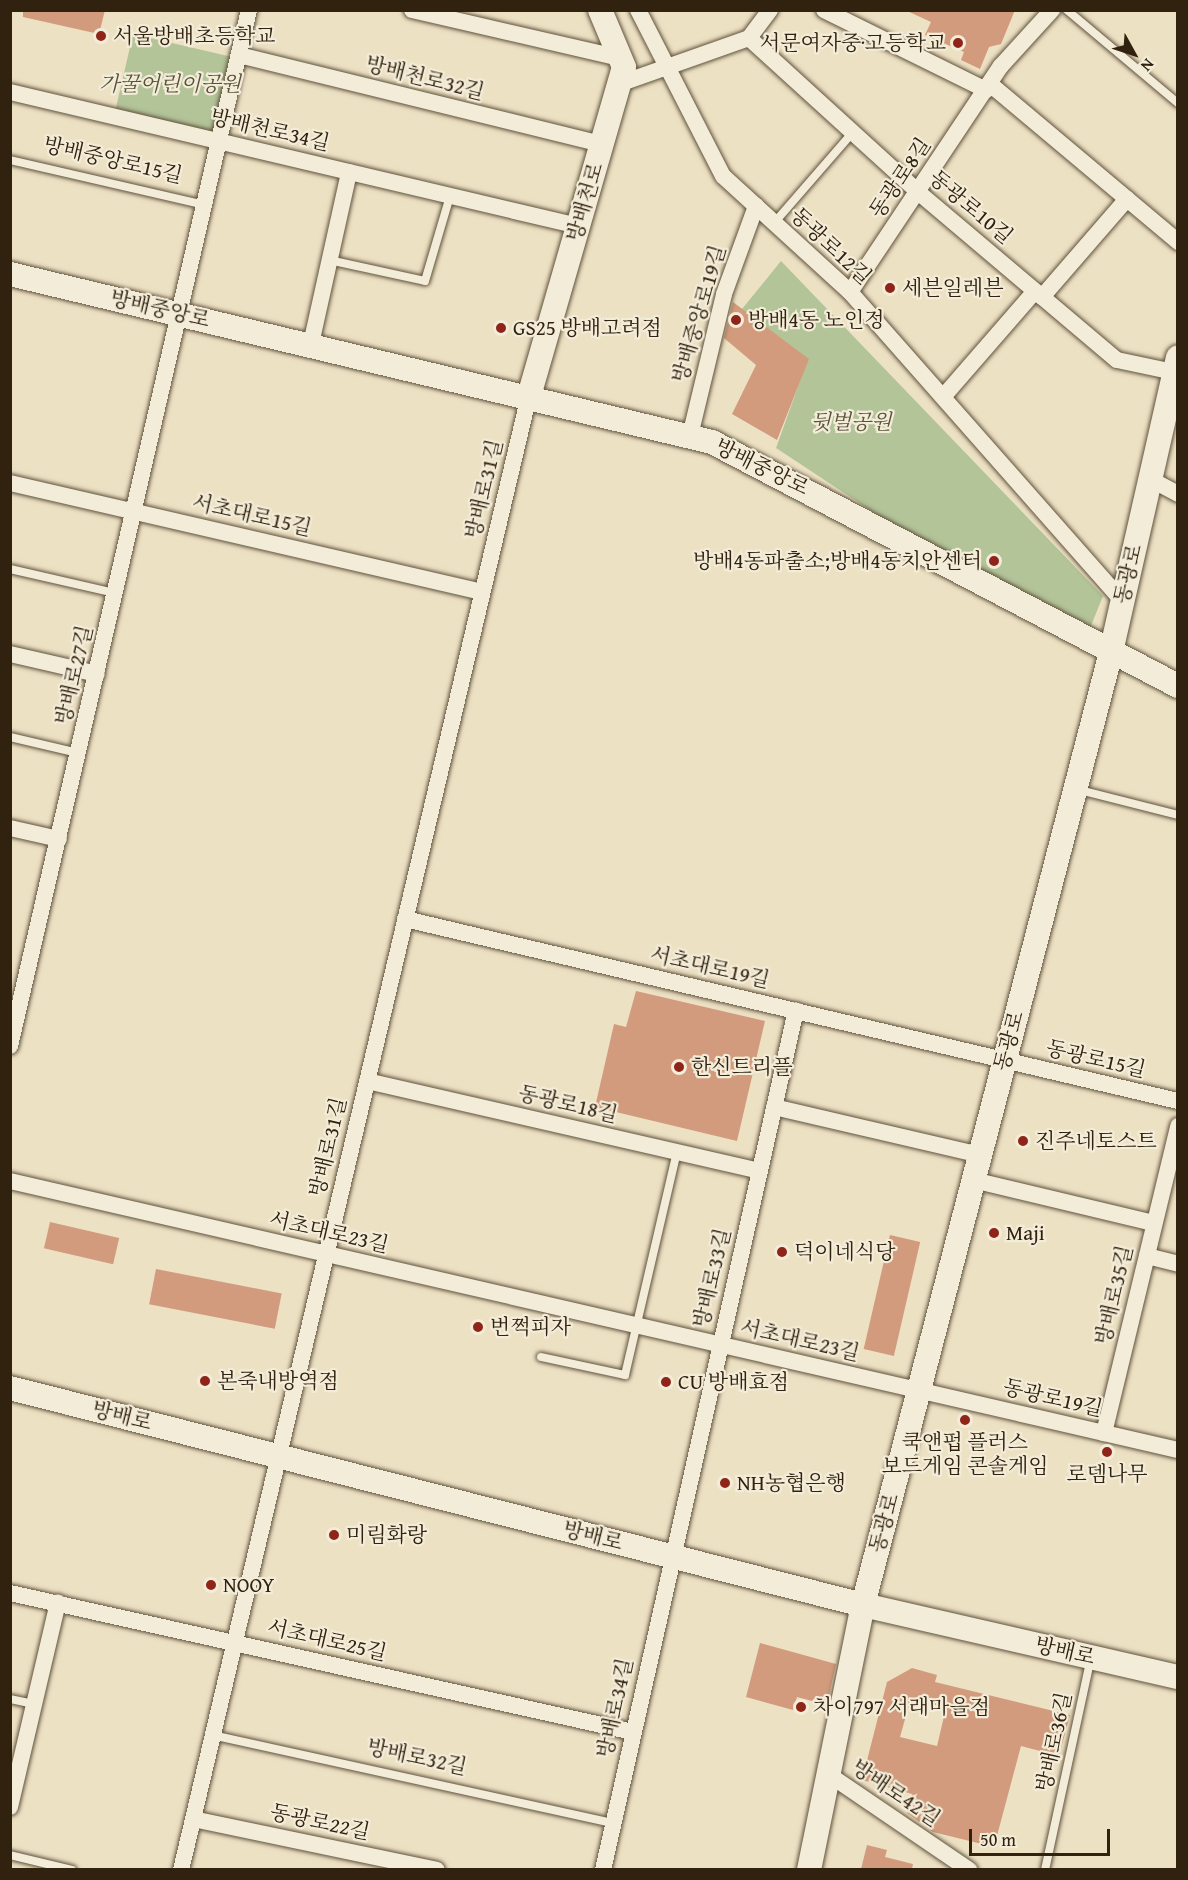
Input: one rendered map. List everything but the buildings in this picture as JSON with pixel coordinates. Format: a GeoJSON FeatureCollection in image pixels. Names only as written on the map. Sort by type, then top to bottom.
{"type":"FeatureCollection","features":[{"type":"Feature","properties":{"kind":"street","name":"방배중앙로15길"},"geometry":{"type":"LineString","coordinates":[[180,314],[249,10]]}},
{"type":"Feature","properties":{"kind":"street"},"geometry":{"type":"LineString","coordinates":[[412,10],[620,58]]}},
{"type":"Feature","properties":{"kind":"street","name":"방배천로"},"geometry":{"type":"LineString","coordinates":[[529,396],[624,67],[600,10]]}},
{"type":"Feature","properties":{"kind":"street","name":"동광로12길"},"geometry":{"type":"LineString","coordinates":[[638,10],[665,68],[723,176],[850,292],[1122,600]]}},
{"type":"Feature","properties":{"kind":"street"},"geometry":{"type":"LineString","coordinates":[[619,84],[749,38],[770,10]]}},
{"type":"Feature","properties":{"kind":"street"},"geometry":{"type":"LineString","coordinates":[[824,10],[988,87],[1178,242]]}},
{"type":"Feature","properties":{"kind":"street","name":"동광로8길"},"geometry":{"type":"LineString","coordinates":[[850,292],[988,87],[1052,10]]}},
{"type":"Feature","properties":{"kind":"street","name":"동광로10길"},"geometry":{"type":"LineString","coordinates":[[749,38],[918,192],[1117,360],[1176,365]]}},
{"type":"Feature","properties":{"kind":"street","name":"방배천로32길"},"geometry":{"type":"LineString","coordinates":[[239,56],[601,144]]}},
{"type":"Feature","properties":{"kind":"street","name":"방배천로34길"},"geometry":{"type":"LineString","coordinates":[[10,92],[578,226]]}},
{"type":"Feature","properties":{"kind":"street"},"geometry":{"type":"LineString","coordinates":[[310,344],[349,172]]}},
{"type":"Feature","properties":{"kind":"street"},"geometry":{"type":"LineString","coordinates":[[943,397],[1127,199]]}},
{"type":"Feature","properties":{"kind":"street","name":"방배중앙로19길"},"geometry":{"type":"LineString","coordinates":[[690,436],[724,294],[756,206]]}},
{"type":"Feature","properties":{"kind":"street","name":"방배중앙로"},"geometry":{"type":"LineString","coordinates":[[10,274],[529,396],[712,442],[765,466],[1110,652],[1178,686]]}},
{"type":"Feature","properties":{"kind":"street","name":"방배로27길"},"geometry":{"type":"LineString","coordinates":[[10,1046],[15,1003],[59,839],[180,314]]}},
{"type":"Feature","properties":{"kind":"street","name":"동광로"},"geometry":{"type":"LineString","coordinates":[[809,1869],[863,1605],[1110,652],[1176,365]]}},
{"type":"Feature","properties":{"kind":"street","name":"방배로31길"},"geometry":{"type":"LineString","coordinates":[[277,1456],[529,396]]}},
{"type":"Feature","properties":{"kind":"street"},"geometry":{"type":"LineString","coordinates":[[1150,479],[1178,494]]}},
{"type":"Feature","properties":{"kind":"street","name":"서초대로15길"},"geometry":{"type":"LineString","coordinates":[[10,483],[482,592]]}},
{"type":"Feature","properties":{"kind":"street"},"geometry":{"type":"LineString","coordinates":[[10,654],[97,674]]}},
{"type":"Feature","properties":{"kind":"street"},"geometry":{"type":"LineString","coordinates":[[10,828],[59,839]]}},
{"type":"Feature","properties":{"kind":"street","name":"서초대로19길"},"geometry":{"type":"LineString","coordinates":[[405,919],[1004,1061]]}},
{"type":"Feature","properties":{"kind":"street","name":"방배로33길"},"geometry":{"type":"LineString","coordinates":[[672,1556],[796,1010]]}},
{"type":"Feature","properties":{"kind":"street","name":"동광로15길"},"geometry":{"type":"LineString","coordinates":[[1004,1061],[1178,1101]]}},
{"type":"Feature","properties":{"kind":"street","name":"동광로18길"},"geometry":{"type":"LineString","coordinates":[[367,1081],[759,1171]]}},
{"type":"Feature","properties":{"kind":"street"},"geometry":{"type":"LineString","coordinates":[[774,1107],[980,1155]]}},
{"type":"Feature","properties":{"kind":"street","name":"방배로35길"},"geometry":{"type":"LineString","coordinates":[[1104,1433],[1154,1223],[1173,1168],[1178,1126]]}},
{"type":"Feature","properties":{"kind":"street"},"geometry":{"type":"LineString","coordinates":[[973,1180],[1154,1223]]}},
{"type":"Feature","properties":{"kind":"street","name":"서초대로23길"},"geometry":{"type":"LineString","coordinates":[[10,1181],[918,1390]]}},
{"type":"Feature","properties":{"kind":"street"},"geometry":{"type":"LineString","coordinates":[[1147,1256],[1178,1264]]}},
{"type":"Feature","properties":{"kind":"street","name":"방배로"},"geometry":{"type":"LineString","coordinates":[[10,1388],[863,1605],[1178,1677]]}},
{"type":"Feature","properties":{"kind":"street","name":"동광로19길"},"geometry":{"type":"LineString","coordinates":[[918,1390],[1178,1450]]}},
{"type":"Feature","properties":{"kind":"street"},"geometry":{"type":"LineString","coordinates":[[181,1869],[277,1456]]}},
{"type":"Feature","properties":{"kind":"street","name":"방배로34길"},"geometry":{"type":"LineString","coordinates":[[603,1869],[672,1556]]}},
{"type":"Feature","properties":{"kind":"street","name":"서초대로25길"},"geometry":{"type":"LineString","coordinates":[[10,1593],[633,1732]]}},
{"type":"Feature","properties":{"kind":"street"},"geometry":{"type":"LineString","coordinates":[[10,1807],[14,1780],[58,1603]]}},
{"type":"Feature","properties":{"kind":"street","name":"방배로42길"},"geometry":{"type":"LineString","coordinates":[[828,1774],[969,1869]]}},
{"type":"Feature","properties":{"kind":"street","name":"동광로22길"},"geometry":{"type":"LineString","coordinates":[[193,1819],[437,1869]]}},
{"type":"Feature","properties":{"kind":"lane"},"geometry":{"type":"LineString","coordinates":[[1067,10],[1178,103]]}},
{"type":"Feature","properties":{"kind":"lane"},"geometry":{"type":"LineString","coordinates":[[774,223],[853,132]]}},
{"type":"Feature","properties":{"kind":"lane","name":"방배중앙로15길"},"geometry":{"type":"LineString","coordinates":[[10,160],[205,205]]}},
{"type":"Feature","properties":{"kind":"lane"},"geometry":{"type":"LineString","coordinates":[[329,260],[425,281],[450,196]]}},
{"type":"Feature","properties":{"kind":"lane"},"geometry":{"type":"LineString","coordinates":[[10,569],[116,593]]}},
{"type":"Feature","properties":{"kind":"lane"},"geometry":{"type":"LineString","coordinates":[[10,738],[79,753]]}},
{"type":"Feature","properties":{"kind":"lane"},"geometry":{"type":"LineString","coordinates":[[1075,789],[1178,815]]}},
{"type":"Feature","properties":{"kind":"lane"},"geometry":{"type":"LineString","coordinates":[[540,1357],[625,1375],[677,1152]]}},
{"type":"Feature","properties":{"kind":"lane","name":"방배로36길"},"geometry":{"type":"LineString","coordinates":[[1045,1869],[1092,1658]]}},
{"type":"Feature","properties":{"kind":"lane"},"geometry":{"type":"LineString","coordinates":[[10,1699],[34,1704]]}},
{"type":"Feature","properties":{"kind":"lane","name":"방배로32길"},"geometry":{"type":"LineString","coordinates":[[212,1735],[613,1823]]}},
{"type":"Feature","properties":{"kind":"lane"},"geometry":{"type":"LineString","coordinates":[[10,1855],[72,1869]]}},
{"type":"Feature","properties":{"kind":"green space","name":"가꿀어린이공원"},"geometry":{"type":"Polygon","coordinates":[[[133,34],[233,57],[215,136],[115,113],[133,34]]]}},
{"type":"Feature","properties":{"kind":"green space","name":"뒷벌공원"},"geometry":{"type":"Polygon","coordinates":[[[781,261],[1103,596],[1086,638],[958,568],[776,448],[808,359],[742,309],[781,261]]]}},
{"type":"Feature","properties":{"kind":"place","name":"서울방배초등학교"},"geometry":{"type":"Point","coordinates":[101,36]}},
{"type":"Feature","properties":{"kind":"place","name":"서문여자중·고등학교"},"geometry":{"type":"Point","coordinates":[958,43]}},
{"type":"Feature","properties":{"kind":"place","name":"세븐일레븐"},"geometry":{"type":"Point","coordinates":[890,288]}},
{"type":"Feature","properties":{"kind":"place","name":"방배4동 노인정"},"geometry":{"type":"Point","coordinates":[736,320]}},
{"type":"Feature","properties":{"kind":"place","name":"GS25 방배고려점"},"geometry":{"type":"Point","coordinates":[501,328]}},
{"type":"Feature","properties":{"kind":"place","name":"방배4동파출소;방배4동치안센터"},"geometry":{"type":"Point","coordinates":[994,561]}},
{"type":"Feature","properties":{"kind":"place","name":"한신트리플"},"geometry":{"type":"Point","coordinates":[679,1067]}},
{"type":"Feature","properties":{"kind":"place","name":"진주네토스트"},"geometry":{"type":"Point","coordinates":[1023,1141]}},
{"type":"Feature","properties":{"kind":"place","name":"Maji"},"geometry":{"type":"Point","coordinates":[994,1233]}},
{"type":"Feature","properties":{"kind":"place","name":"덕이네식당"},"geometry":{"type":"Point","coordinates":[782,1252]}},
{"type":"Feature","properties":{"kind":"place","name":"번쩍피자"},"geometry":{"type":"Point","coordinates":[478,1327]}},
{"type":"Feature","properties":{"kind":"place","name":"본죽내방역점"},"geometry":{"type":"Point","coordinates":[205,1381]}},
{"type":"Feature","properties":{"kind":"place","name":"CU 방배효점"},"geometry":{"type":"Point","coordinates":[666,1382]}},
{"type":"Feature","properties":{"kind":"place","name":"쿡앤펍 플러스 보드게임 콘솔게임"},"geometry":{"type":"Point","coordinates":[965,1420]}},
{"type":"Feature","properties":{"kind":"place","name":"로뎀나무"},"geometry":{"type":"Point","coordinates":[1107,1452]}},
{"type":"Feature","properties":{"kind":"place","name":"NH농협은행"},"geometry":{"type":"Point","coordinates":[725,1483]}},
{"type":"Feature","properties":{"kind":"place","name":"미림화랑"},"geometry":{"type":"Point","coordinates":[334,1535]}},
{"type":"Feature","properties":{"kind":"place","name":"NOOY"},"geometry":{"type":"Point","coordinates":[211,1585]}},
{"type":"Feature","properties":{"kind":"place","name":"차이797 서래마을점"},"geometry":{"type":"Point","coordinates":[801,1707]}}]}
